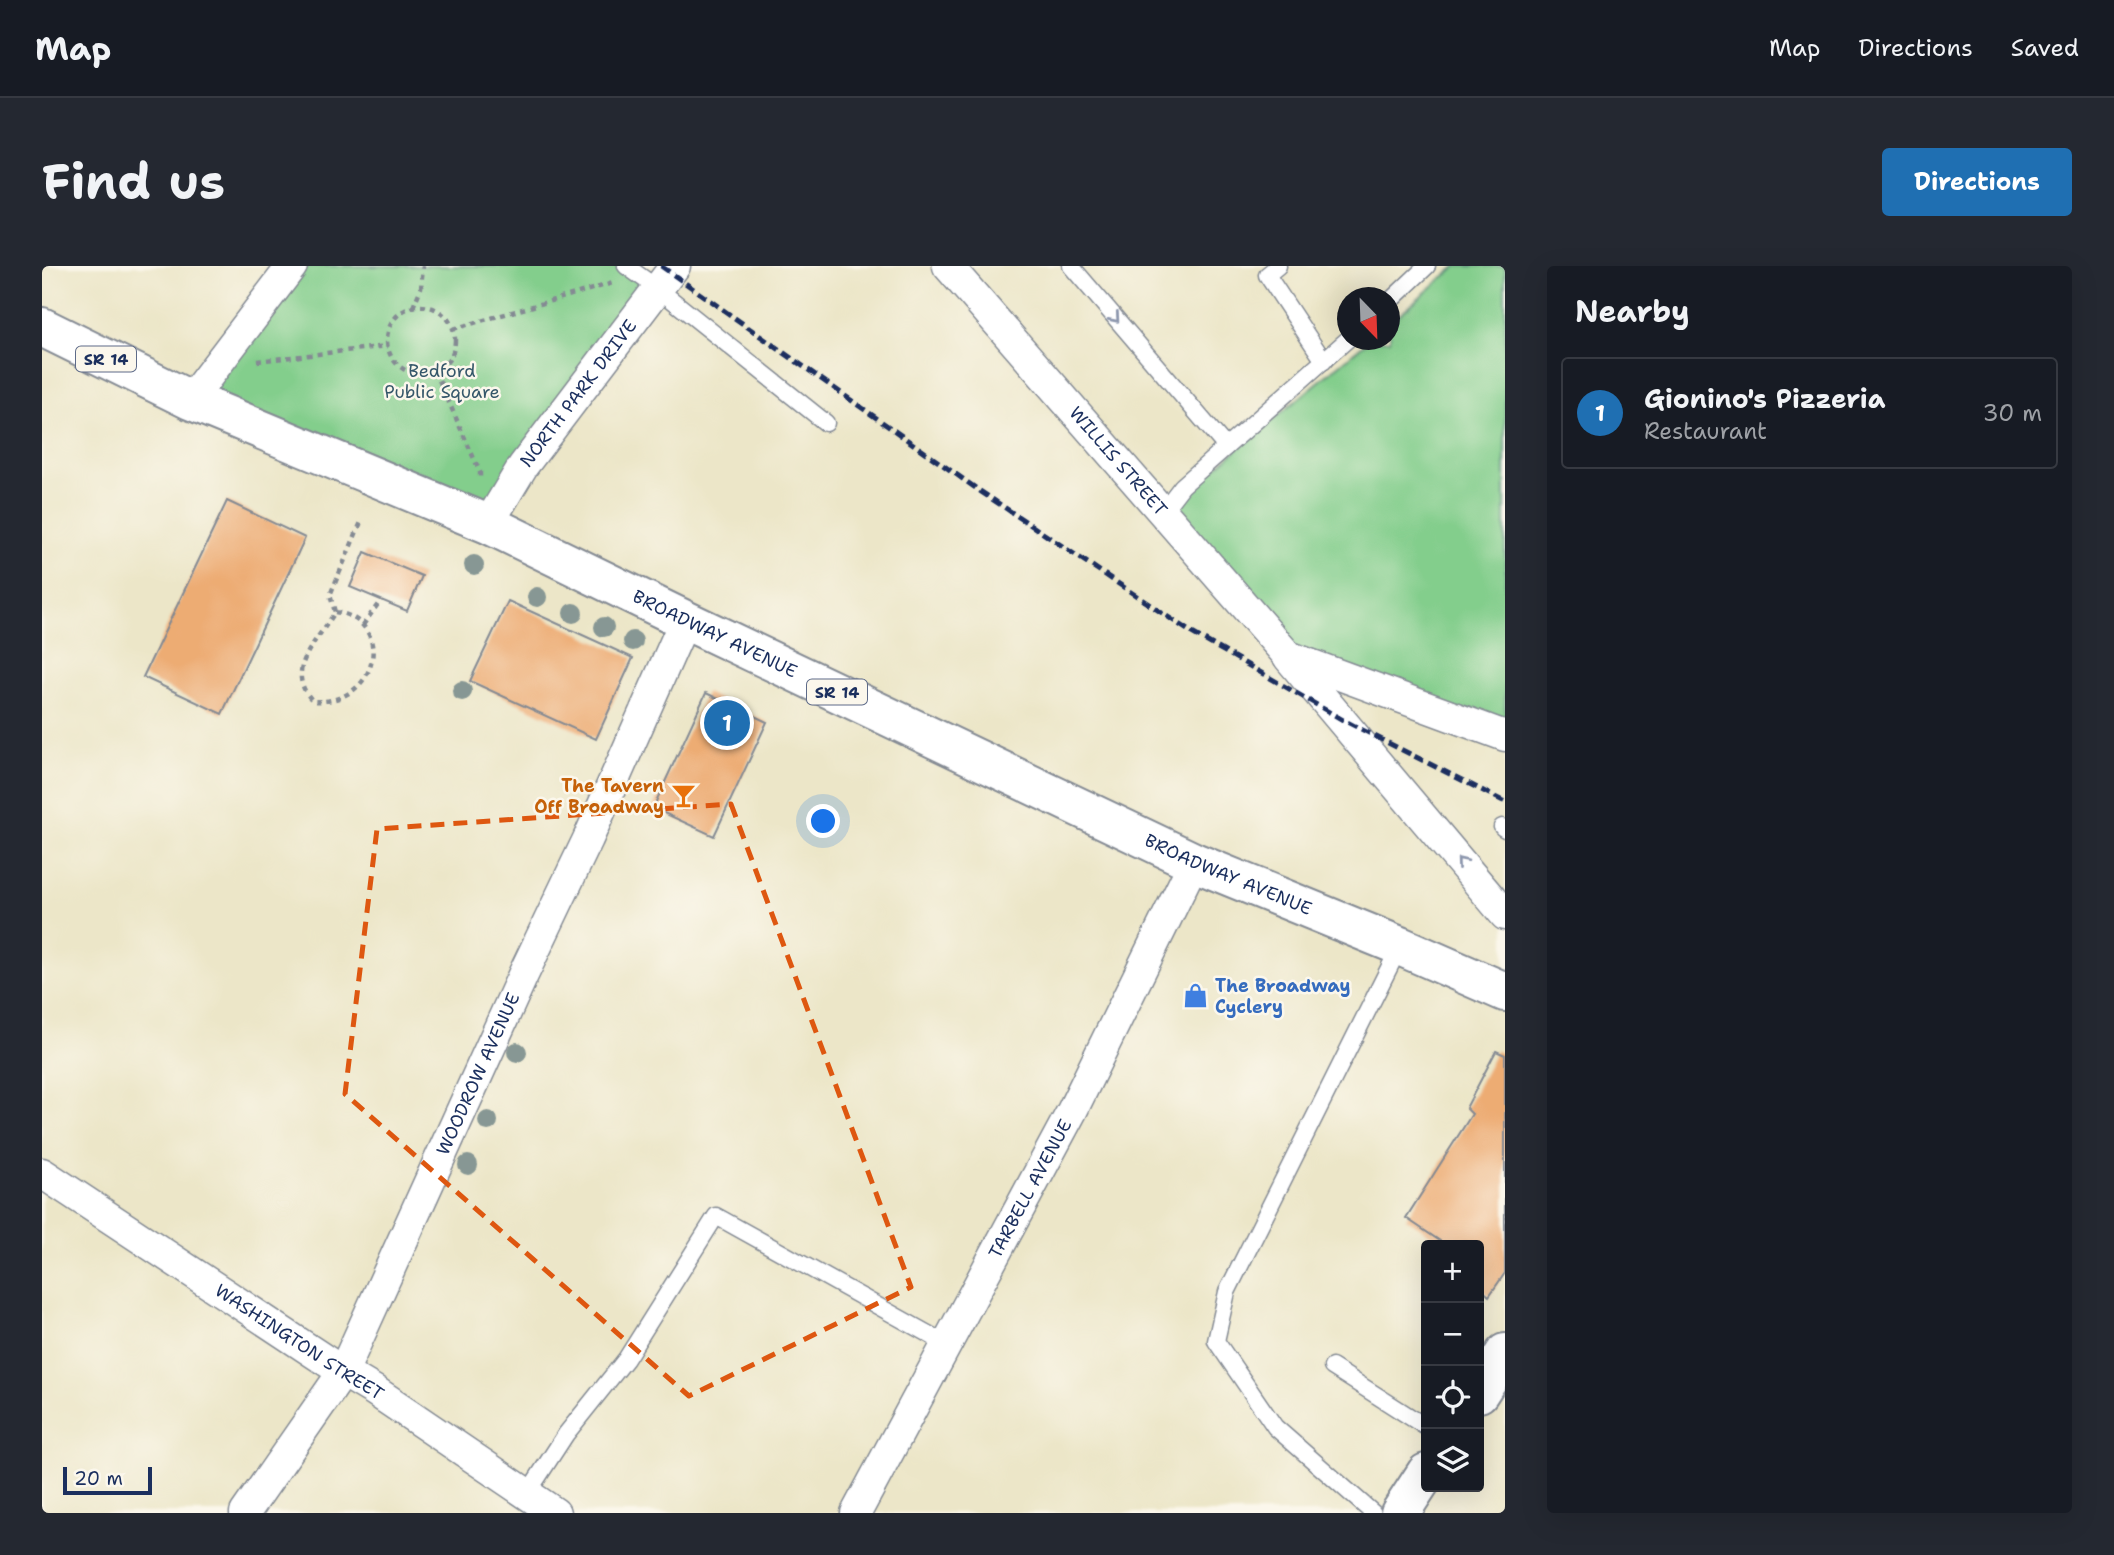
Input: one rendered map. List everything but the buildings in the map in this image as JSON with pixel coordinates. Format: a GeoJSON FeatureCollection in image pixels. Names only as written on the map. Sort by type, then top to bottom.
{"type":"FeatureCollection","features":[{"type":"Feature","properties":{"kind":"main road","name":"BROADWAY AVENUE"},"geometry":{"type":"LineString","coordinates":[[42,327],[190,400],[488,524],[1194,862],[1505,992]]}},
{"type":"Feature","properties":{"kind":"main road"},"geometry":{"type":"LineString","coordinates":[[1484,1385],[1505,1353]]}},
{"type":"Feature","properties":{"kind":"main road"},"geometry":{"type":"LineString","coordinates":[[1401,1513],[1421,1481]]}},
{"type":"Feature","properties":{"kind":"street"},"geometry":{"type":"LineString","coordinates":[[190,400],[292,266]]}},
{"type":"Feature","properties":{"kind":"street","name":"WILLIS STREET"},"geometry":{"type":"LineString","coordinates":[[948,266],[1288,656],[1505,915]]}},
{"type":"Feature","properties":{"kind":"street","name":"NORTH PARK DRIVE"},"geometry":{"type":"LineString","coordinates":[[488,524],[523,466],[666,277]]}},
{"type":"Feature","properties":{"kind":"street","name":"WOODROW AVENUE"},"geometry":{"type":"LineString","coordinates":[[245,1513],[343,1373],[523,975],[589,839],[685,620]]}},
{"type":"Feature","properties":{"kind":"street","name":"WILLIS STREET"},"geometry":{"type":"LineString","coordinates":[[1288,656],[1505,736]]}},
{"type":"Feature","properties":{"kind":"street","name":"TARBELL AVENUE"},"geometry":{"type":"LineString","coordinates":[[856,1513],[1072,1111],[1194,862]]}},
{"type":"Feature","properties":{"kind":"street","name":"WASHINGTON STREET"},"geometry":{"type":"LineString","coordinates":[[42,1173],[343,1373],[375,1391],[555,1513]]}},
{"type":"Feature","properties":{"kind":"lane"},"geometry":{"type":"LineString","coordinates":[[1071,266],[1226,447]]}},
{"type":"Feature","properties":{"kind":"lane"},"geometry":{"type":"LineString","coordinates":[[1278,266],[1267,275],[1324,361]]}},
{"type":"Feature","properties":{"kind":"lane"},"geometry":{"type":"LineString","coordinates":[[1400,291],[1427,266]]}},
{"type":"Feature","properties":{"kind":"lane"},"geometry":{"type":"LineString","coordinates":[[623,274],[666,277],[827,423]]}},
{"type":"Feature","properties":{"kind":"lane"},"geometry":{"type":"LineString","coordinates":[[1162,512],[1182,486],[1337,349]]}},
{"type":"Feature","properties":{"kind":"lane"},"geometry":{"type":"LineString","coordinates":[[1373,1513],[1275,1427],[1216,1341],[1227,1292],[1400,946]]}},
{"type":"Feature","properties":{"kind":"lane"},"geometry":{"type":"LineString","coordinates":[[527,1494],[566,1434],[626,1359],[716,1216],[948,1345]]}},
{"type":"Feature","properties":{"kind":"lane"},"geometry":{"type":"LineString","coordinates":[[1332,1367],[1421,1424]]}},
{"type":"Feature","properties":{"kind":"path"},"geometry":{"type":"LineString","coordinates":[[413,307],[421,288],[423,266]]}},
{"type":"Feature","properties":{"kind":"path"},"geometry":{"type":"LineString","coordinates":[[453,329],[623,274]]}},
{"type":"Feature","properties":{"kind":"path"},"geometry":{"type":"LineString","coordinates":[[413,307],[435,309],[444,315],[453,329],[455,345],[451,355],[445,364],[435,371],[414,373],[403,369],[395,361],[388,346],[389,330],[394,320],[413,307]]}},
{"type":"Feature","properties":{"kind":"path"},"geometry":{"type":"LineString","coordinates":[[257,361],[388,346]]}},
{"type":"Feature","properties":{"kind":"path"},"geometry":{"type":"LineString","coordinates":[[435,371],[480,472],[480,481]]}},
{"type":"Feature","properties":{"kind":"path"},"geometry":{"type":"LineString","coordinates":[[335,612],[352,617],[363,625],[371,641],[373,654],[370,669],[361,683],[347,696],[328,702],[313,701],[304,691],[300,680],[300,667],[335,612],[330,595],[361,522]]}},
{"type":"Feature","properties":{"kind":"path"},"geometry":{"type":"LineString","coordinates":[[363,625],[380,600]]}},
{"type":"Feature","properties":{"kind":"highlighted area"},"geometry":{"type":"Polygon","coordinates":[[[731,804],[911,1287],[689,1396],[345,1094],[377,829],[731,804]]]}},
{"type":"Feature","properties":{"kind":"green space","name":"Bedford Public Square"},"geometry":{"type":"Polygon","coordinates":[[[293,266],[627,266],[657,288],[488,524],[190,400],[293,266]]]}},
{"type":"Feature","properties":{"kind":"green space"},"geometry":{"type":"Polygon","coordinates":[[[1457,266],[1505,266],[1505,736],[1288,656],[1162,512],[1357,350],[1400,350],[1400,314],[1457,266]]]}},
{"type":"Feature","properties":{"kind":"railway"},"geometry":{"type":"LineString","coordinates":[[661,266],[977,489],[1192,633],[1343,720],[1505,802]]}},
{"type":"Feature","properties":{"kind":"place","name":"Gionino's Pizzeria"},"geometry":{"type":"Point","coordinates":[727,723]}},
{"type":"Feature","properties":{"kind":"place","name":"The Tavern Off Broadway"},"geometry":{"type":"Point","coordinates":[684,796]}},
{"type":"Feature","properties":{"kind":"place","name":"The Broadway Cyclery"},"geometry":{"type":"Point","coordinates":[1195,996]}}]}
